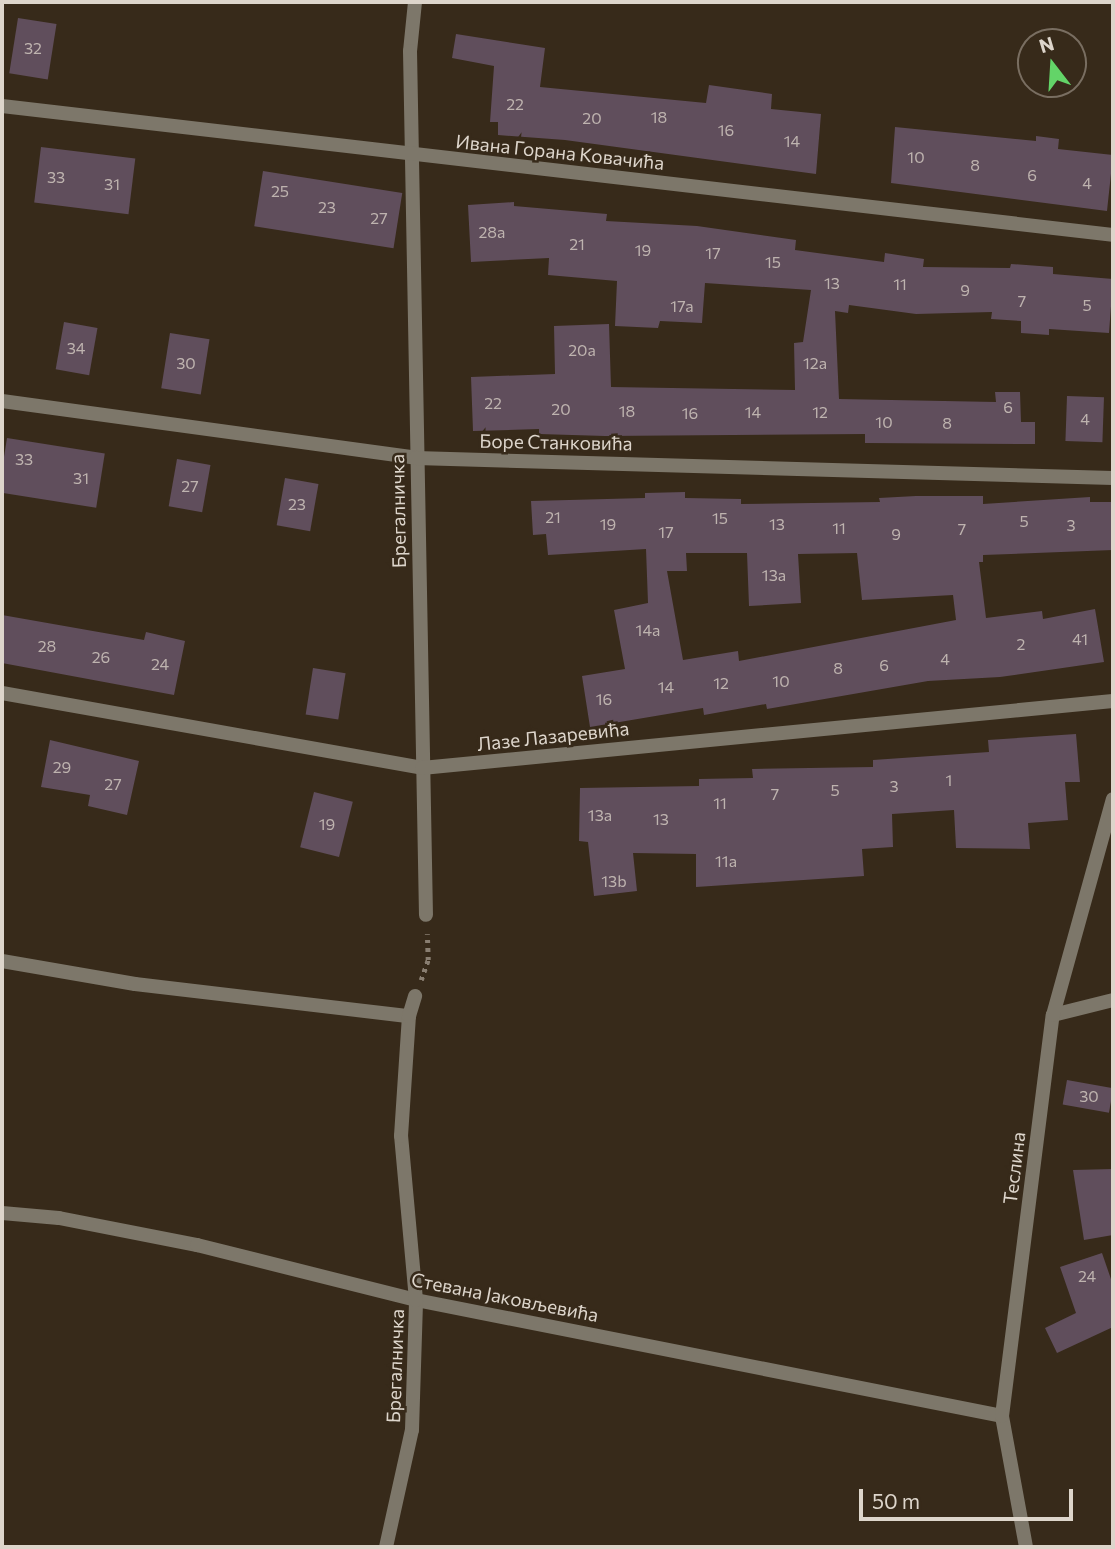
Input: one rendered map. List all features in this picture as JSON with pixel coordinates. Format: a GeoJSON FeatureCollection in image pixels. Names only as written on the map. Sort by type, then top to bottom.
{"type":"FeatureCollection","features":[{"type":"Feature","properties":{"kind":"street","name":"Брегалничка"},"geometry":{"type":"LineString","coordinates":[[415,2],[410,51],[426,915]]}},
{"type":"Feature","properties":{"kind":"street","name":"Ивана Горана Ковачића"},"geometry":{"type":"LineString","coordinates":[[2,106],[1113,234]]}},
{"type":"Feature","properties":{"kind":"street","name":"Боре Станковића"},"geometry":{"type":"LineString","coordinates":[[2,401],[416,458],[1113,478]]}},
{"type":"Feature","properties":{"kind":"street","name":"Лазе Лазаревића"},"geometry":{"type":"LineString","coordinates":[[2,693],[422,768],[1113,701]]}},
{"type":"Feature","properties":{"kind":"street","name":"Теслина"},"geometry":{"type":"LineString","coordinates":[[1026,1547],[1002,1416],[1053,1015],[1113,799]]}},
{"type":"Feature","properties":{"kind":"street"},"geometry":{"type":"LineString","coordinates":[[2,961],[135,984],[409,1016]]}},
{"type":"Feature","properties":{"kind":"street","name":"Брегалничка"},"geometry":{"type":"LineString","coordinates":[[386,1547],[412,1430],[416,1300],[401,1136],[409,1016],[415,996]]}},
{"type":"Feature","properties":{"kind":"street"},"geometry":{"type":"LineString","coordinates":[[1053,1015],[1113,1000]]}},
{"type":"Feature","properties":{"kind":"street","name":"Стевана Јаковљевића"},"geometry":{"type":"LineString","coordinates":[[2,1213],[59,1218],[197,1245],[416,1300],[1002,1416]]}},
{"type":"Feature","properties":{"kind":"path"},"geometry":{"type":"LineString","coordinates":[[415,996],[428,960],[426,915]]}},
{"type":"Feature","properties":{"kind":"building"},"geometry":{"type":"Polygon","coordinates":[[[18,18],[57,24],[48,79],[9,73],[18,18]]]}},
{"type":"Feature","properties":{"kind":"building"},"geometry":{"type":"Polygon","coordinates":[[[456,34],[545,48],[540,87],[706,103],[709,85],[772,94],[771,109],[821,114],[816,174],[565,140],[498,135],[498,122],[490,122],[494,66],[452,58],[456,34]]]}},
{"type":"Feature","properties":{"kind":"building"},"geometry":{"type":"Polygon","coordinates":[[[895,127],[1036,141],[1036,136],[1059,139],[1058,149],[1113,155],[1107,211],[891,183],[895,127]]]}},
{"type":"Feature","properties":{"kind":"building"},"geometry":{"type":"Polygon","coordinates":[[[41,147],[135,159],[128,214],[34,203],[41,147]]]}},
{"type":"Feature","properties":{"kind":"building"},"geometry":{"type":"Polygon","coordinates":[[[263,171],[402,193],[394,248],[254,226],[263,171]]]}},
{"type":"Feature","properties":{"kind":"building"},"geometry":{"type":"Polygon","coordinates":[[[514,202],[514,206],[607,214],[606,221],[697,226],[796,240],[795,250],[884,262],[885,253],[924,259],[923,267],[1010,268],[1011,264],[1053,267],[1053,274],[1113,279],[1109,333],[1049,329],[1049,335],[1021,333],[1021,321],[991,319],[992,312],[916,314],[849,305],[848,313],[835,311],[839,399],[996,402],[995,392],[1020,392],[1021,422],[1035,422],[1035,444],[865,443],[865,434],[605,436],[539,434],[539,429],[473,431],[471,377],[555,374],[554,326],[609,324],[611,387],[795,390],[794,343],[803,342],[811,290],[705,283],[702,323],[660,321],[658,328],[615,326],[617,281],[548,275],[549,258],[471,262],[468,205],[514,202]]]}},
{"type":"Feature","properties":{"kind":"building"},"geometry":{"type":"Polygon","coordinates":[[[64,322],[97,328],[89,375],[56,369],[64,322]]]}},
{"type":"Feature","properties":{"kind":"building"},"geometry":{"type":"Polygon","coordinates":[[[170,333],[210,339],[201,395],[161,388],[170,333]]]}},
{"type":"Feature","properties":{"kind":"building"},"geometry":{"type":"Polygon","coordinates":[[[1067,396],[1104,397],[1102,442],[1065,441],[1067,396]]]}},
{"type":"Feature","properties":{"kind":"building"},"geometry":{"type":"Polygon","coordinates":[[[7,438],[105,453],[96,508],[2,493],[2,470],[7,438]]]}},
{"type":"Feature","properties":{"kind":"building"},"geometry":{"type":"Polygon","coordinates":[[[177,459],[210,465],[202,512],[169,506],[177,459]]]}},
{"type":"Feature","properties":{"kind":"building"},"geometry":{"type":"Polygon","coordinates":[[[285,478],[318,484],[310,531],[277,525],[285,478]]]}},
{"type":"Feature","properties":{"kind":"building"},"geometry":{"type":"Polygon","coordinates":[[[685,492],[685,498],[741,499],[741,504],[880,502],[879,498],[916,496],[983,496],[983,504],[1090,497],[1090,502],[1113,502],[1113,550],[983,555],[983,562],[979,562],[986,618],[1042,611],[1043,619],[1095,609],[1104,662],[1000,677],[928,681],[767,709],[766,704],[704,715],[703,708],[590,727],[582,676],[625,669],[614,610],[648,603],[646,549],[548,555],[546,534],[533,535],[531,501],[645,498],[645,493],[685,492]],[[686,553],[687,571],[667,571],[683,660],[738,651],[739,661],[956,620],[953,595],[862,600],[857,553],[798,554],[801,603],[749,606],[747,553],[686,553]]]}},
{"type":"Feature","properties":{"kind":"building"},"geometry":{"type":"Polygon","coordinates":[[[2,615],[144,640],[146,632],[185,641],[174,695],[2,663],[2,615]]]}},
{"type":"Feature","properties":{"kind":"building"},"geometry":{"type":"Polygon","coordinates":[[[313,668],[346,673],[338,720],[306,714],[313,668]]]}},
{"type":"Feature","properties":{"kind":"building"},"geometry":{"type":"Polygon","coordinates":[[[1076,734],[1080,782],[1065,782],[1068,820],[1028,823],[1030,849],[956,848],[954,810],[892,814],[893,847],[862,849],[864,876],[696,887],[696,854],[633,853],[637,891],[594,896],[588,842],[579,841],[580,788],[699,786],[699,779],[753,778],[752,769],[873,767],[873,760],[989,752],[988,740],[1076,734]]]}},
{"type":"Feature","properties":{"kind":"building"},"geometry":{"type":"Polygon","coordinates":[[[50,740],[139,761],[127,815],[88,806],[90,795],[41,787],[50,740]]]}},
{"type":"Feature","properties":{"kind":"building"},"geometry":{"type":"Polygon","coordinates":[[[314,792],[353,802],[339,857],[300,847],[314,792]]]}},
{"type":"Feature","properties":{"kind":"building"},"geometry":{"type":"Polygon","coordinates":[[[1067,1080],[1113,1088],[1109,1113],[1063,1105],[1067,1080]]]}},
{"type":"Feature","properties":{"kind":"building"},"geometry":{"type":"Polygon","coordinates":[[[1113,1169],[1113,1235],[1084,1240],[1073,1170],[1113,1169]]]}},
{"type":"Feature","properties":{"kind":"building"},"geometry":{"type":"Polygon","coordinates":[[[1102,1253],[1113,1285],[1113,1327],[1057,1353],[1045,1328],[1076,1313],[1060,1267],[1102,1253]]]}}]}
